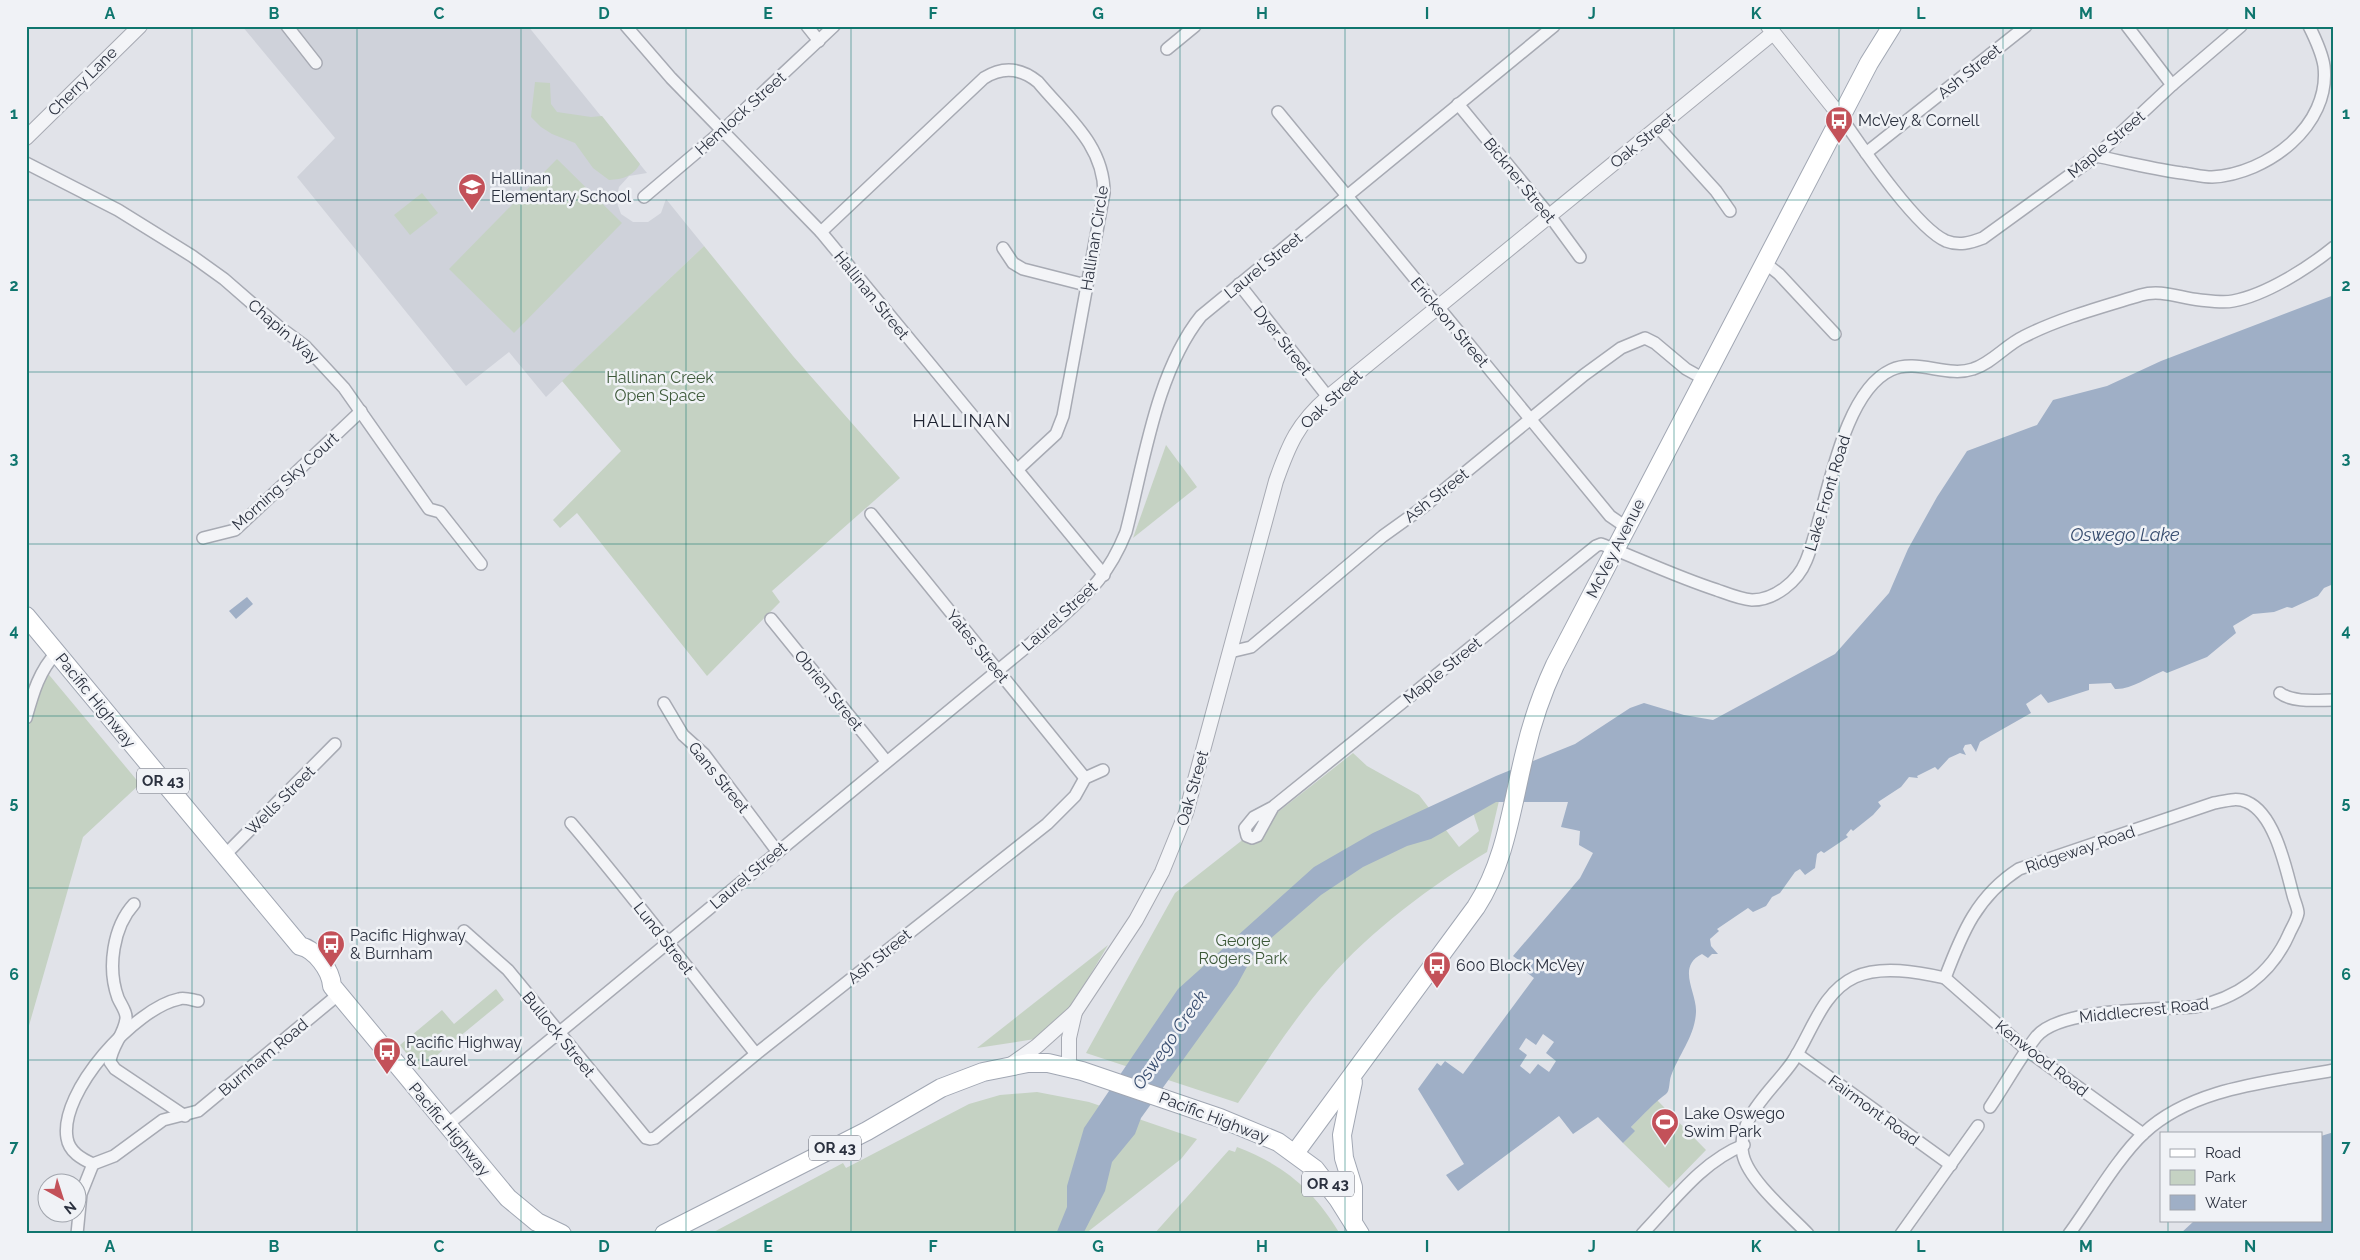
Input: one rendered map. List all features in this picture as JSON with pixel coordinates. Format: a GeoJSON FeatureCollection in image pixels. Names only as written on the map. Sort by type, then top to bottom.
{"type":"FeatureCollection","features":[{"type":"Feature","properties":{"kind":"main road","name":"McVey Avenue"},"geometry":{"type":"LineString","coordinates":[[1295,1152],[1356,1072],[1484,896],[1498,863],[1525,752],[1546,683],[1841,117],[1892,26]]}},
{"type":"Feature","properties":{"kind":"main road","name":"Pacific Highway"},"geometry":{"type":"LineString","coordinates":[[26,616],[300,946],[299,955],[323,984],[336,990],[446,1125],[520,1210],[537,1222],[562,1234]]}},
{"type":"Feature","properties":{"kind":"main road","name":"Pacific Highway"},"geometry":{"type":"LineString","coordinates":[[664,1234],[867,1132],[941,1088],[982,1072],[1028,1063],[1075,1069],[1220,1118],[1257,1132],[1295,1152]]}},
{"type":"Feature","properties":{"kind":"main road","name":"McVey Avenue"},"geometry":{"type":"LineString","coordinates":[[1356,1072],[1345,1111],[1342,1135],[1344,1158],[1353,1187],[1356,1228]]}},
{"type":"Feature","properties":{"kind":"main road","name":"OR 43"},"geometry":{"type":"LineString","coordinates":[[1295,1152],[1327,1183],[1356,1228]]}},
{"type":"Feature","properties":{"kind":"street","name":"Cherry Lane"},"geometry":{"type":"LineString","coordinates":[[26,138],[140,26]]}},
{"type":"Feature","properties":{"kind":"street"},"geometry":{"type":"LineString","coordinates":[[287,26],[316,63]]}},
{"type":"Feature","properties":{"kind":"street","name":"Hallinan Street"},"geometry":{"type":"LineString","coordinates":[[626,26],[671,78],[820,232],[1104,575]]}},
{"type":"Feature","properties":{"kind":"street"},"geometry":{"type":"LineString","coordinates":[[807,26],[818,41]]}},
{"type":"Feature","properties":{"kind":"street","name":"Hemlock Street"},"geometry":{"type":"LineString","coordinates":[[644,197],[723,130],[834,26]]}},
{"type":"Feature","properties":{"kind":"street"},"geometry":{"type":"LineString","coordinates":[[1167,48],[1195,26]]}},
{"type":"Feature","properties":{"kind":"street","name":"Laurel Street"},"geometry":{"type":"LineString","coordinates":[[446,1125],[1052,625],[1089,592],[1113,561],[1126,532],[1155,413],[1182,346],[1201,316],[1554,26]]}},
{"type":"Feature","properties":{"kind":"street","name":"Ash Street"},"geometry":{"type":"LineString","coordinates":[[1866,154],[2026,26]]}},
{"type":"Feature","properties":{"kind":"street"},"geometry":{"type":"LineString","coordinates":[[2126,26],[2172,85]]}},
{"type":"Feature","properties":{"kind":"street","name":"Maple Street"},"geometry":{"type":"LineString","coordinates":[[1866,154],[1925,226],[1946,241],[1959,244],[1970,243],[1983,238],[2096,156],[2172,85],[2241,26]]}},
{"type":"Feature","properties":{"kind":"street"},"geometry":{"type":"LineString","coordinates":[[2096,156],[2150,168],[2210,177],[2230,175],[2263,162],[2299,136],[2316,112],[2321,97],[2324,65],[2310,26]]}},
{"type":"Feature","properties":{"kind":"street"},"geometry":{"type":"LineString","coordinates":[[1774,28],[1841,117],[1866,154]]}},
{"type":"Feature","properties":{"kind":"street","name":"Oak Street"},"geometry":{"type":"LineString","coordinates":[[1008,1066],[1037,1046],[1075,1012],[1136,920],[1162,872],[1186,813],[1276,481],[1286,454],[1302,422],[1328,397],[1658,127],[1774,28]]}},
{"type":"Feature","properties":{"kind":"street","name":"Hallinan Circle"},"geometry":{"type":"LineString","coordinates":[[820,232],[984,78],[1000,71],[1017,70],[1038,82],[1090,142],[1101,163],[1104,193],[1063,416],[1056,434],[1017,470]]}},
{"type":"Feature","properties":{"kind":"street","name":"Bickner Street"},"geometry":{"type":"LineString","coordinates":[[1458,104],[1550,216],[1580,257]]}},
{"type":"Feature","properties":{"kind":"street","name":"Erickson Street"},"geometry":{"type":"LineString","coordinates":[[1278,112],[1610,516],[1626,528]]}},
{"type":"Feature","properties":{"kind":"street"},"geometry":{"type":"LineString","coordinates":[[1658,127],[1716,191],[1730,211]]}},
{"type":"Feature","properties":{"kind":"street","name":"Chapin Way"},"geometry":{"type":"LineString","coordinates":[[26,162],[118,210],[224,279],[304,346],[330,371],[361,411],[428,509],[440,512],[481,564]]}},
{"type":"Feature","properties":{"kind":"street","name":"Lake Front Road"},"geometry":{"type":"LineString","coordinates":[[1615,550],[1727,594],[1754,600],[1771,596],[1788,585],[1806,562],[1835,461],[1846,432],[1866,394],[1892,369],[1916,366],[1959,371],[1972,370],[2022,337],[2145,294],[2165,293],[2197,300],[2232,301],[2268,289],[2320,258],[2334,247]]}},
{"type":"Feature","properties":{"kind":"street"},"geometry":{"type":"LineString","coordinates":[[1003,248],[1013,263],[1022,269],[1086,285]]}},
{"type":"Feature","properties":{"kind":"street"},"geometry":{"type":"LineString","coordinates":[[1765,263],[1780,274],[1835,334]]}},
{"type":"Feature","properties":{"kind":"street","name":"Dyer Street"},"geometry":{"type":"LineString","coordinates":[[1238,284],[1328,397]]}},
{"type":"Feature","properties":{"kind":"street","name":"Ash Street"},"geometry":{"type":"LineString","coordinates":[[1230,652],[1251,647],[1383,536],[1422,508],[1584,375],[1621,348],[1645,338],[1655,343],[1686,370],[1704,379]]}},
{"type":"Feature","properties":{"kind":"street","name":"Morning Sky Court"},"geometry":{"type":"LineString","coordinates":[[203,538],[235,530],[361,411]]}},
{"type":"Feature","properties":{"kind":"street","name":"Yates Street"},"geometry":{"type":"LineString","coordinates":[[872,514],[1085,778]]}},
{"type":"Feature","properties":{"kind":"street","name":"Maple Street"},"geometry":{"type":"LineString","coordinates":[[1273,807],[1592,548],[1601,544],[1615,550]]}},
{"type":"Feature","properties":{"kind":"street","name":"Obrien Street"},"geometry":{"type":"LineString","coordinates":[[771,619],[886,761]]}},
{"type":"Feature","properties":{"kind":"street"},"geometry":{"type":"LineString","coordinates":[[26,718],[35,686],[44,665],[56,652]]}},
{"type":"Feature","properties":{"kind":"street"},"geometry":{"type":"LineString","coordinates":[[2280,693],[2285,697],[2334,700]]}},
{"type":"Feature","properties":{"kind":"street","name":"Gans Street"},"geometry":{"type":"LineString","coordinates":[[664,703],[684,735],[704,754],[777,851]]}},
{"type":"Feature","properties":{"kind":"street","name":"Wells Street"},"geometry":{"type":"LineString","coordinates":[[224,856],[335,744]]}},
{"type":"Feature","properties":{"kind":"street"},"geometry":{"type":"LineString","coordinates":[[1085,778],[1104,770]]}},
{"type":"Feature","properties":{"kind":"street","name":"Ash Street"},"geometry":{"type":"LineString","coordinates":[[650,1140],[655,1138],[756,1054],[1047,824],[1076,796],[1085,778]]}},
{"type":"Feature","properties":{"kind":"street","name":"Ridgeway Road"},"geometry":{"type":"LineString","coordinates":[[1945,978],[1967,927],[1984,898],[1994,887],[2018,869],[2214,803],[2233,799],[2246,801],[2255,806],[2268,822],[2287,871],[2298,914]]}},
{"type":"Feature","properties":{"kind":"street","name":"Lund Street"},"geometry":{"type":"LineString","coordinates":[[571,822],[616,876],[667,944],[756,1054]]}},
{"type":"Feature","properties":{"kind":"street"},"geometry":{"type":"LineString","coordinates":[[134,904],[124,915],[119,926],[114,951],[115,984],[118,998],[126,1016],[121,1035],[110,1057],[112,1066],[184,1116]]}},
{"type":"Feature","properties":{"kind":"street","name":"Middlecrest Road"},"geometry":{"type":"LineString","coordinates":[[1990,1107],[2044,1030],[2069,1018],[2194,1008],[2229,997],[2248,985],[2267,969],[2283,948],[2298,914]]}},
{"type":"Feature","properties":{"kind":"street","name":"Bullock Street"},"geometry":{"type":"LineString","coordinates":[[464,931],[508,970],[646,1138],[650,1140]]}},
{"type":"Feature","properties":{"kind":"street"},"geometry":{"type":"LineString","coordinates":[[1808,1234],[1746,1164],[1743,1154],[1746,1128],[1759,1104],[1797,1054],[1830,997],[1855,977],[1886,970],[1945,978]]}},
{"type":"Feature","properties":{"kind":"street","name":"Kenwood Road"},"geometry":{"type":"LineString","coordinates":[[1945,978],[2028,1051],[2142,1134]]}},
{"type":"Feature","properties":{"kind":"street","name":"Burnham Road"},"geometry":{"type":"LineString","coordinates":[[93,1164],[114,1156],[163,1120],[198,1111],[336,990]]}},
{"type":"Feature","properties":{"kind":"street"},"geometry":{"type":"LineString","coordinates":[[77,1234],[81,1194],[93,1164],[78,1156],[67,1139],[67,1128],[72,1106],[81,1088],[101,1058],[121,1035],[154,1010],[180,998],[198,1001]]}},
{"type":"Feature","properties":{"kind":"street","name":"Oak Street"},"geometry":{"type":"LineString","coordinates":[[1075,1012],[1069,1038],[1075,1069]]}},
{"type":"Feature","properties":{"kind":"street","name":"Fairmont Road"},"geometry":{"type":"LineString","coordinates":[[1797,1054],[1951,1165]]}},
{"type":"Feature","properties":{"kind":"street"},"geometry":{"type":"LineString","coordinates":[[2069,1234],[2142,1134],[2168,1115],[2214,1095],[2334,1070]]}},
{"type":"Feature","properties":{"kind":"street"},"geometry":{"type":"LineString","coordinates":[[1901,1234],[1978,1126]]}},
{"type":"Feature","properties":{"kind":"street"},"geometry":{"type":"LineString","coordinates":[[1642,1234],[1708,1166],[1731,1150],[1744,1145]]}},
{"type":"Feature","properties":{"kind":"shaded area","name":"Hallinan Elementary School"},"geometry":{"type":"Polygon","coordinates":[[[242,26],[528,26],[647,173],[629,176],[619,187],[616,200],[621,214],[633,222],[648,222],[661,213],[666,199],[704,246],[546,397],[509,352],[466,386],[297,177],[335,138],[242,26]]]}},
{"type":"Feature","properties":{"kind":"green space"},"geometry":{"type":"Polygon","coordinates":[[[535,82],[550,83],[551,104],[557,112],[591,117],[602,116],[640,164],[634,172],[619,179],[609,180],[593,168],[575,143],[552,134],[541,127],[531,117],[535,82]]]}},
{"type":"Feature","properties":{"kind":"green space"},"geometry":{"type":"Polygon","coordinates":[[[557,159],[622,223],[514,333],[449,269],[557,159]]]}},
{"type":"Feature","properties":{"kind":"green space"},"geometry":{"type":"Polygon","coordinates":[[[422,193],[438,213],[410,235],[394,215],[422,193]]]}},
{"type":"Feature","properties":{"kind":"green space","name":"Hallinan Creek Open Space"},"geometry":{"type":"Polygon","coordinates":[[[704,246],[793,356],[900,478],[772,591],[780,602],[707,676],[577,513],[560,528],[553,520],[621,451],[562,381],[704,246]]]}},
{"type":"Feature","properties":{"kind":"green space"},"geometry":{"type":"Polygon","coordinates":[[[1166,445],[1197,487],[1133,538],[1166,445]]]}},
{"type":"Feature","properties":{"kind":"green space"},"geometry":{"type":"Polygon","coordinates":[[[45,670],[140,784],[83,837],[26,1036],[26,736],[45,670]]]}},
{"type":"Feature","properties":{"kind":"green space","name":"George Rogers Park"},"geometry":{"type":"Polygon","coordinates":[[[1353,753],[1367,766],[1419,795],[1459,847],[1479,831],[1470,803],[1502,788],[1487,852],[1445,879],[1403,910],[1345,962],[1304,1009],[1238,1103],[1086,1053],[1175,893],[1353,753]]]}},
{"type":"Feature","properties":{"kind":"green space"},"geometry":{"type":"Polygon","coordinates":[[[1108,945],[1070,1009],[1035,1039],[977,1048],[1108,945]]]}},
{"type":"Feature","properties":{"kind":"green space"},"geometry":{"type":"Polygon","coordinates":[[[496,989],[504,1000],[419,1070],[400,1045],[442,1010],[454,1024],[496,989]]]}},
{"type":"Feature","properties":{"kind":"green space"},"geometry":{"type":"Polygon","coordinates":[[[1037,1092],[1089,1102],[1197,1139],[1181,1159],[1085,1234],[710,1234],[843,1163],[846,1168],[969,1104],[1000,1095],[1037,1092]]]}},
{"type":"Feature","properties":{"kind":"green space","name":"Lake Oswego Swim Park"},"geometry":{"type":"Polygon","coordinates":[[[1657,1100],[1706,1150],[1669,1188],[1623,1143],[1634,1131],[1631,1127],[1657,1100]]]}},
{"type":"Feature","properties":{"kind":"green space"},"geometry":{"type":"Polygon","coordinates":[[[1237,1147],[1269,1162],[1296,1181],[1320,1204],[1340,1234],[1154,1234],[1229,1150],[1235,1152],[1237,1147]]]}},
{"type":"Feature","properties":{"kind":"water","name":"Oswego Lake"},"geometry":{"type":"Polygon","coordinates":[[[2334,295],[2334,587],[2331,585],[2324,588],[2318,596],[2292,608],[2287,607],[2274,612],[2253,614],[2233,626],[2236,633],[2207,657],[2167,673],[2163,671],[2121,689],[2115,689],[2111,683],[2089,684],[2089,690],[2048,703],[2041,694],[2026,704],[2031,713],[1980,742],[1976,752],[1971,744],[1965,745],[1963,749],[1966,755],[1960,753],[1949,758],[1938,770],[1935,767],[1917,776],[1918,778],[1909,777],[1901,787],[1878,802],[1881,806],[1853,831],[1851,829],[1846,835],[1848,837],[1824,853],[1821,851],[1817,854],[1815,868],[1805,875],[1800,869],[1795,872],[1780,893],[1772,897],[1766,906],[1753,912],[1748,908],[1717,929],[1719,931],[1710,939],[1711,946],[1718,954],[1712,954],[1708,958],[1702,954],[1694,959],[1690,966],[1689,973],[1696,1012],[1695,1021],[1690,1037],[1674,1068],[1668,1091],[1631,1127],[1635,1131],[1623,1143],[1598,1117],[1573,1134],[1559,1116],[1458,1191],[1446,1175],[1464,1164],[1418,1089],[1437,1063],[1441,1066],[1445,1061],[1463,1074],[1534,978],[1517,965],[1520,961],[1513,956],[1580,878],[1593,853],[1579,845],[1580,831],[1561,827],[1568,802],[1496,802],[1431,839],[1407,846],[1363,867],[1321,895],[1255,952],[1237,985],[1141,1118],[1135,1134],[1112,1162],[1105,1191],[1083,1234],[1056,1234],[1067,1207],[1067,1186],[1084,1128],[1178,989],[1314,867],[1373,833],[1496,776],[1575,744],[1630,708],[1644,703],[1684,715],[1713,720],[1835,654],[1889,593],[1908,549],[1937,497],[1967,451],[2037,425],[2053,400],[2107,386],[2161,361],[2334,295]]]}},
{"type":"Feature","properties":{"kind":"water"},"geometry":{"type":"Polygon","coordinates":[[[247,597],[253,604],[236,619],[229,611],[247,597]]]}},
{"type":"Feature","properties":{"kind":"water"},"geometry":{"type":"Polygon","coordinates":[[[2334,1132],[2334,1234],[2180,1234],[2193,1222],[2322,1222],[2322,1136],[2334,1132]]]}},
{"type":"Feature","properties":{"kind":"pier"},"geometry":{"type":"Polygon","coordinates":[[[1543,1034],[1554,1042],[1546,1053],[1556,1061],[1549,1072],[1538,1064],[1530,1074],[1520,1066],[1527,1055],[1519,1049],[1526,1038],[1536,1045],[1543,1034]]]}},
{"type":"Feature","properties":{"kind":"place","name":"McVey & Cornell"},"geometry":{"type":"Point","coordinates":[1839,144]}},
{"type":"Feature","properties":{"kind":"place","name":"Hallinan Elementary School"},"geometry":{"type":"Point","coordinates":[472,211]}},
{"type":"Feature","properties":{"kind":"place","name":"Pacific Highway & Burnham"},"geometry":{"type":"Point","coordinates":[331,968]}},
{"type":"Feature","properties":{"kind":"place","name":"600 Block McVey"},"geometry":{"type":"Point","coordinates":[1437,989]}},
{"type":"Feature","properties":{"kind":"place","name":"Pacific Highway & Laurel"},"geometry":{"type":"Point","coordinates":[387,1075]}},
{"type":"Feature","properties":{"kind":"place","name":"Lake Oswego Swim Park"},"geometry":{"type":"Point","coordinates":[1665,1146]}},
{"type":"Feature","properties":{"kind":"district","name":"HALLINAN"},"geometry":{"type":"Point","coordinates":[962,421]}},
{"type":"Feature","properties":{"kind":"water label","name":"Oswego Creek"},"geometry":{"type":"Point","coordinates":[1170,1040]}}]}
